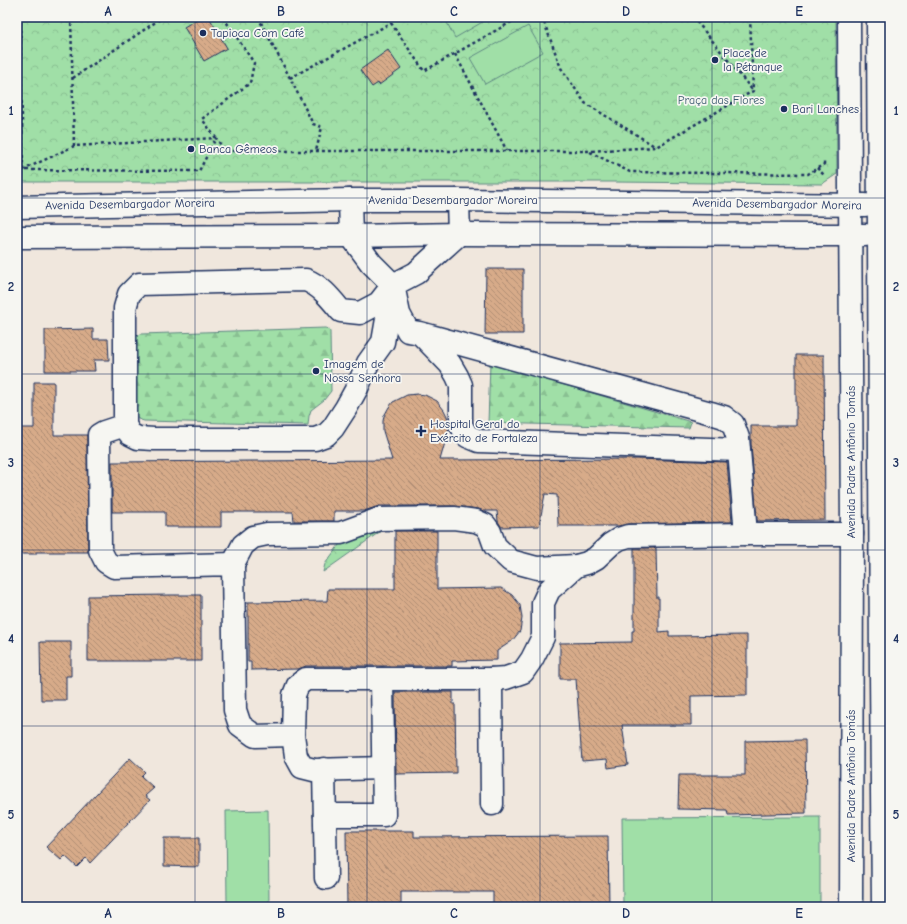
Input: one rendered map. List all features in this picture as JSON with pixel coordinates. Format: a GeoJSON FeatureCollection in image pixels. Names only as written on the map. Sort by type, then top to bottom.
{"type":"FeatureCollection","features":[{"type":"Feature","properties":{"kind":"main road","name":"Avenida Padre Antônio Tomás"},"geometry":{"type":"LineString","coordinates":[[849,17],[852,534],[851,907]]}},
{"type":"Feature","properties":{"kind":"main road"},"geometry":{"type":"LineString","coordinates":[[878,17],[884,205],[887,852],[883,907]]}},
{"type":"Feature","properties":{"kind":"main road","name":"Avenida Desembargador Moreira"},"geometry":{"type":"LineString","coordinates":[[17,207],[350,200],[458,200],[850,206],[884,205]]}},
{"type":"Feature","properties":{"kind":"main road"},"geometry":{"type":"LineString","coordinates":[[350,200],[351,236],[372,263],[393,284],[399,314],[408,331],[711,412],[724,417],[733,424],[738,438],[746,534]]}},
{"type":"Feature","properties":{"kind":"main road"},"geometry":{"type":"LineString","coordinates":[[393,284],[383,342],[368,364],[346,408],[326,436],[315,439],[138,438],[130,434],[125,425],[125,308],[129,294],[139,284],[306,280],[314,283],[322,289],[341,311],[360,313],[379,303],[393,284],[416,274],[459,234],[458,200]]}},
{"type":"Feature","properties":{"kind":"main road"},"geometry":{"type":"LineString","coordinates":[[17,237],[351,236],[459,234],[884,234]]}},
{"type":"Feature","properties":{"kind":"main road"},"geometry":{"type":"LineString","coordinates":[[372,263],[381,266],[417,266],[429,261]]}},
{"type":"Feature","properties":{"kind":"main road"},"geometry":{"type":"LineString","coordinates":[[420,333],[450,364],[458,376],[461,385],[461,425],[467,436],[479,442],[739,450]]}},
{"type":"Feature","properties":{"kind":"main road"},"geometry":{"type":"LineString","coordinates":[[125,425],[104,432],[99,436],[100,550],[106,562],[114,567],[233,564]]}},
{"type":"Feature","properties":{"kind":"main road"},"geometry":{"type":"LineString","coordinates":[[293,735],[255,736],[240,725],[234,710],[233,564],[243,545],[253,537],[267,534],[341,533],[380,520],[454,518],[476,521],[485,525],[490,532],[495,546],[511,561],[537,568],[576,566],[587,563],[596,558],[610,544],[628,536],[852,534]]}},
{"type":"Feature","properties":{"kind":"main road"},"geometry":{"type":"LineString","coordinates":[[383,768],[314,770],[302,767],[296,756],[293,735],[294,695],[298,685],[306,679],[491,679],[506,678],[523,672],[532,659],[543,637],[542,603],[549,590],[576,566]]}},
{"type":"Feature","properties":{"kind":"main road"},"geometry":{"type":"LineString","coordinates":[[324,815],[384,815],[382,679]]}},
{"type":"Feature","properties":{"kind":"main road"},"geometry":{"type":"LineString","coordinates":[[491,679],[492,804]]}},
{"type":"Feature","properties":{"kind":"main road"},"geometry":{"type":"LineString","coordinates":[[324,769],[326,878]]}},
{"type":"Feature","properties":{"kind":"path"},"geometry":{"type":"LineString","coordinates":[[20,17],[23,170],[21,182]]}},
{"type":"Feature","properties":{"kind":"path"},"geometry":{"type":"LineString","coordinates":[[71,17],[74,146]]}},
{"type":"Feature","properties":{"kind":"path"},"geometry":{"type":"LineString","coordinates":[[73,78],[163,17]]}},
{"type":"Feature","properties":{"kind":"path"},"geometry":{"type":"LineString","coordinates":[[224,17],[254,63],[250,83],[202,119],[225,151],[590,151],[656,147],[753,91]]}},
{"type":"Feature","properties":{"kind":"path"},"geometry":{"type":"LineString","coordinates":[[258,17],[313,124],[322,127],[316,151]]}},
{"type":"Feature","properties":{"kind":"path"},"geometry":{"type":"LineString","coordinates":[[392,17],[391,23],[424,71],[520,17]]}},
{"type":"Feature","properties":{"kind":"path"},"geometry":{"type":"LineString","coordinates":[[542,17],[561,68],[585,103],[656,147]]}},
{"type":"Feature","properties":{"kind":"path"},"geometry":{"type":"LineString","coordinates":[[693,17],[753,91]]}},
{"type":"Feature","properties":{"kind":"path"},"geometry":{"type":"LineString","coordinates":[[750,17],[753,91]]}},
{"type":"Feature","properties":{"kind":"path"},"geometry":{"type":"LineString","coordinates":[[290,78],[391,23]]}},
{"type":"Feature","properties":{"kind":"path"},"geometry":{"type":"LineString","coordinates":[[222,39],[234,32]]}},
{"type":"Feature","properties":{"kind":"path"},"geometry":{"type":"LineString","coordinates":[[455,54],[507,151]]}},
{"type":"Feature","properties":{"kind":"path"},"geometry":{"type":"LineString","coordinates":[[23,170],[199,171],[216,138]]}},
{"type":"Feature","properties":{"kind":"path"},"geometry":{"type":"LineString","coordinates":[[23,170],[74,146],[216,138]]}},
{"type":"Feature","properties":{"kind":"path"},"geometry":{"type":"LineString","coordinates":[[590,151],[630,172],[808,174],[824,164],[824,156]]}},
{"type":"Feature","properties":{"kind":"path"},"geometry":{"type":"LineString","coordinates":[[817,168],[829,180]]}},
{"type":"Feature","properties":{"kind":"green space","name":"Praça das Flores"},"geometry":{"type":"Polygon","coordinates":[[[17,17],[836,17],[837,174],[822,184],[613,182],[17,182],[17,17]]]}},
{"type":"Feature","properties":{"kind":"green space"},"geometry":{"type":"Polygon","coordinates":[[[444,17],[491,17],[455,38],[444,17]]]}},
{"type":"Feature","properties":{"kind":"green space"},"geometry":{"type":"Polygon","coordinates":[[[528,26],[543,52],[485,84],[470,58],[528,26]]]}},
{"type":"Feature","properties":{"kind":"green space"},"geometry":{"type":"Polygon","coordinates":[[[325,328],[330,332],[331,391],[324,400],[311,410],[308,425],[144,421],[138,419],[135,412],[137,335],[325,328]]]}},
{"type":"Feature","properties":{"kind":"green space"},"geometry":{"type":"Polygon","coordinates":[[[490,363],[691,422],[689,428],[488,423],[490,363]]]}},
{"type":"Feature","properties":{"kind":"green space"},"geometry":{"type":"Polygon","coordinates":[[[381,531],[323,572],[325,564],[342,541],[368,532],[381,531]]]}},
{"type":"Feature","properties":{"kind":"green space"},"geometry":{"type":"Polygon","coordinates":[[[268,810],[269,903],[227,903],[226,811],[268,810]]]}},
{"type":"Feature","properties":{"kind":"green space"},"geometry":{"type":"Polygon","coordinates":[[[820,817],[820,907],[623,907],[622,818],[820,817]]]}},
{"type":"Feature","properties":{"kind":"building","name":"Tapioca Com Café"},"geometry":{"type":"Polygon","coordinates":[[[201,17],[209,17],[227,48],[204,61],[184,27],[201,17]]]}},
{"type":"Feature","properties":{"kind":"building"},"geometry":{"type":"Polygon","coordinates":[[[388,50],[401,69],[379,85],[378,83],[372,87],[360,70],[388,50]]]}},
{"type":"Feature","properties":{"kind":"building"},"geometry":{"type":"Polygon","coordinates":[[[486,269],[523,269],[523,334],[485,334],[486,269]]]}},
{"type":"Feature","properties":{"kind":"building"},"geometry":{"type":"Polygon","coordinates":[[[93,329],[93,339],[108,339],[109,360],[94,360],[95,371],[45,371],[45,330],[93,329]]]}},
{"type":"Feature","properties":{"kind":"building"},"geometry":{"type":"Polygon","coordinates":[[[796,355],[824,355],[825,520],[757,521],[751,426],[796,426],[796,355]]]}},
{"type":"Feature","properties":{"kind":"building"},"geometry":{"type":"Polygon","coordinates":[[[34,382],[54,382],[54,435],[87,435],[88,552],[36,552],[36,554],[17,554],[17,428],[34,428],[34,382]]]}},
{"type":"Feature","properties":{"kind":"building"},"geometry":{"type":"Polygon","coordinates":[[[407,395],[425,395],[437,401],[447,416],[449,426],[440,460],[637,459],[727,462],[732,522],[628,524],[618,526],[558,526],[557,495],[545,494],[539,526],[501,527],[498,521],[497,511],[484,511],[454,506],[379,506],[364,511],[334,511],[334,521],[294,521],[293,512],[221,512],[221,527],[165,527],[165,512],[112,512],[112,462],[392,460],[383,431],[384,416],[393,402],[407,395]]]}},
{"type":"Feature","properties":{"kind":"building"},"geometry":{"type":"Polygon","coordinates":[[[395,531],[437,531],[437,589],[501,588],[512,595],[520,605],[522,618],[520,631],[512,641],[497,651],[497,660],[452,661],[452,666],[306,666],[298,669],[251,670],[251,662],[248,662],[248,602],[327,601],[328,589],[395,589],[395,531]]]}},
{"type":"Feature","properties":{"kind":"building"},"geometry":{"type":"Polygon","coordinates":[[[634,548],[656,548],[657,598],[659,598],[659,632],[669,631],[669,636],[747,635],[747,695],[691,696],[691,725],[622,725],[628,765],[608,768],[607,759],[582,761],[576,679],[560,679],[560,643],[632,642],[632,631],[634,631],[634,548]]]}},
{"type":"Feature","properties":{"kind":"building"},"geometry":{"type":"Polygon","coordinates":[[[201,595],[201,661],[88,661],[88,596],[201,595]]]}},
{"type":"Feature","properties":{"kind":"building"},"geometry":{"type":"Polygon","coordinates":[[[40,642],[71,642],[71,676],[66,676],[66,700],[41,700],[40,642]]]}},
{"type":"Feature","properties":{"kind":"building"},"geometry":{"type":"Polygon","coordinates":[[[395,692],[453,692],[453,704],[455,704],[456,773],[396,774],[395,692]]]}},
{"type":"Feature","properties":{"kind":"building"},"geometry":{"type":"Polygon","coordinates":[[[805,740],[806,813],[728,815],[727,810],[678,809],[679,775],[745,775],[745,741],[805,740]]]}},
{"type":"Feature","properties":{"kind":"building"},"geometry":{"type":"Polygon","coordinates":[[[130,758],[145,772],[141,776],[154,788],[145,796],[150,800],[90,863],[86,858],[77,867],[65,856],[61,860],[46,847],[130,758]]]}},
{"type":"Feature","properties":{"kind":"building"},"geometry":{"type":"Polygon","coordinates":[[[346,831],[414,831],[414,837],[608,836],[609,907],[493,907],[493,892],[401,892],[401,907],[347,907],[346,831]]]}},
{"type":"Feature","properties":{"kind":"building"},"geometry":{"type":"Polygon","coordinates":[[[164,838],[199,838],[199,867],[164,866],[164,838]]]}},
{"type":"Feature","properties":{"kind":"place","name":"Tapioca Com Café"},"geometry":{"type":"Point","coordinates":[203,33]}},
{"type":"Feature","properties":{"kind":"place","name":"Place de la Pétanque"},"geometry":{"type":"Point","coordinates":[715,60]}},
{"type":"Feature","properties":{"kind":"place","name":"Bari Lanches"},"geometry":{"type":"Point","coordinates":[784,109]}},
{"type":"Feature","properties":{"kind":"place","name":"Banca Gêmeos"},"geometry":{"type":"Point","coordinates":[191,149]}},
{"type":"Feature","properties":{"kind":"place","name":"Imagem de Nossa Senhora"},"geometry":{"type":"Point","coordinates":[316,371]}},
{"type":"Feature","properties":{"kind":"place","name":"Hospital Geral do Exército de Fortaleza"},"geometry":{"type":"Point","coordinates":[421,431]}}]}
